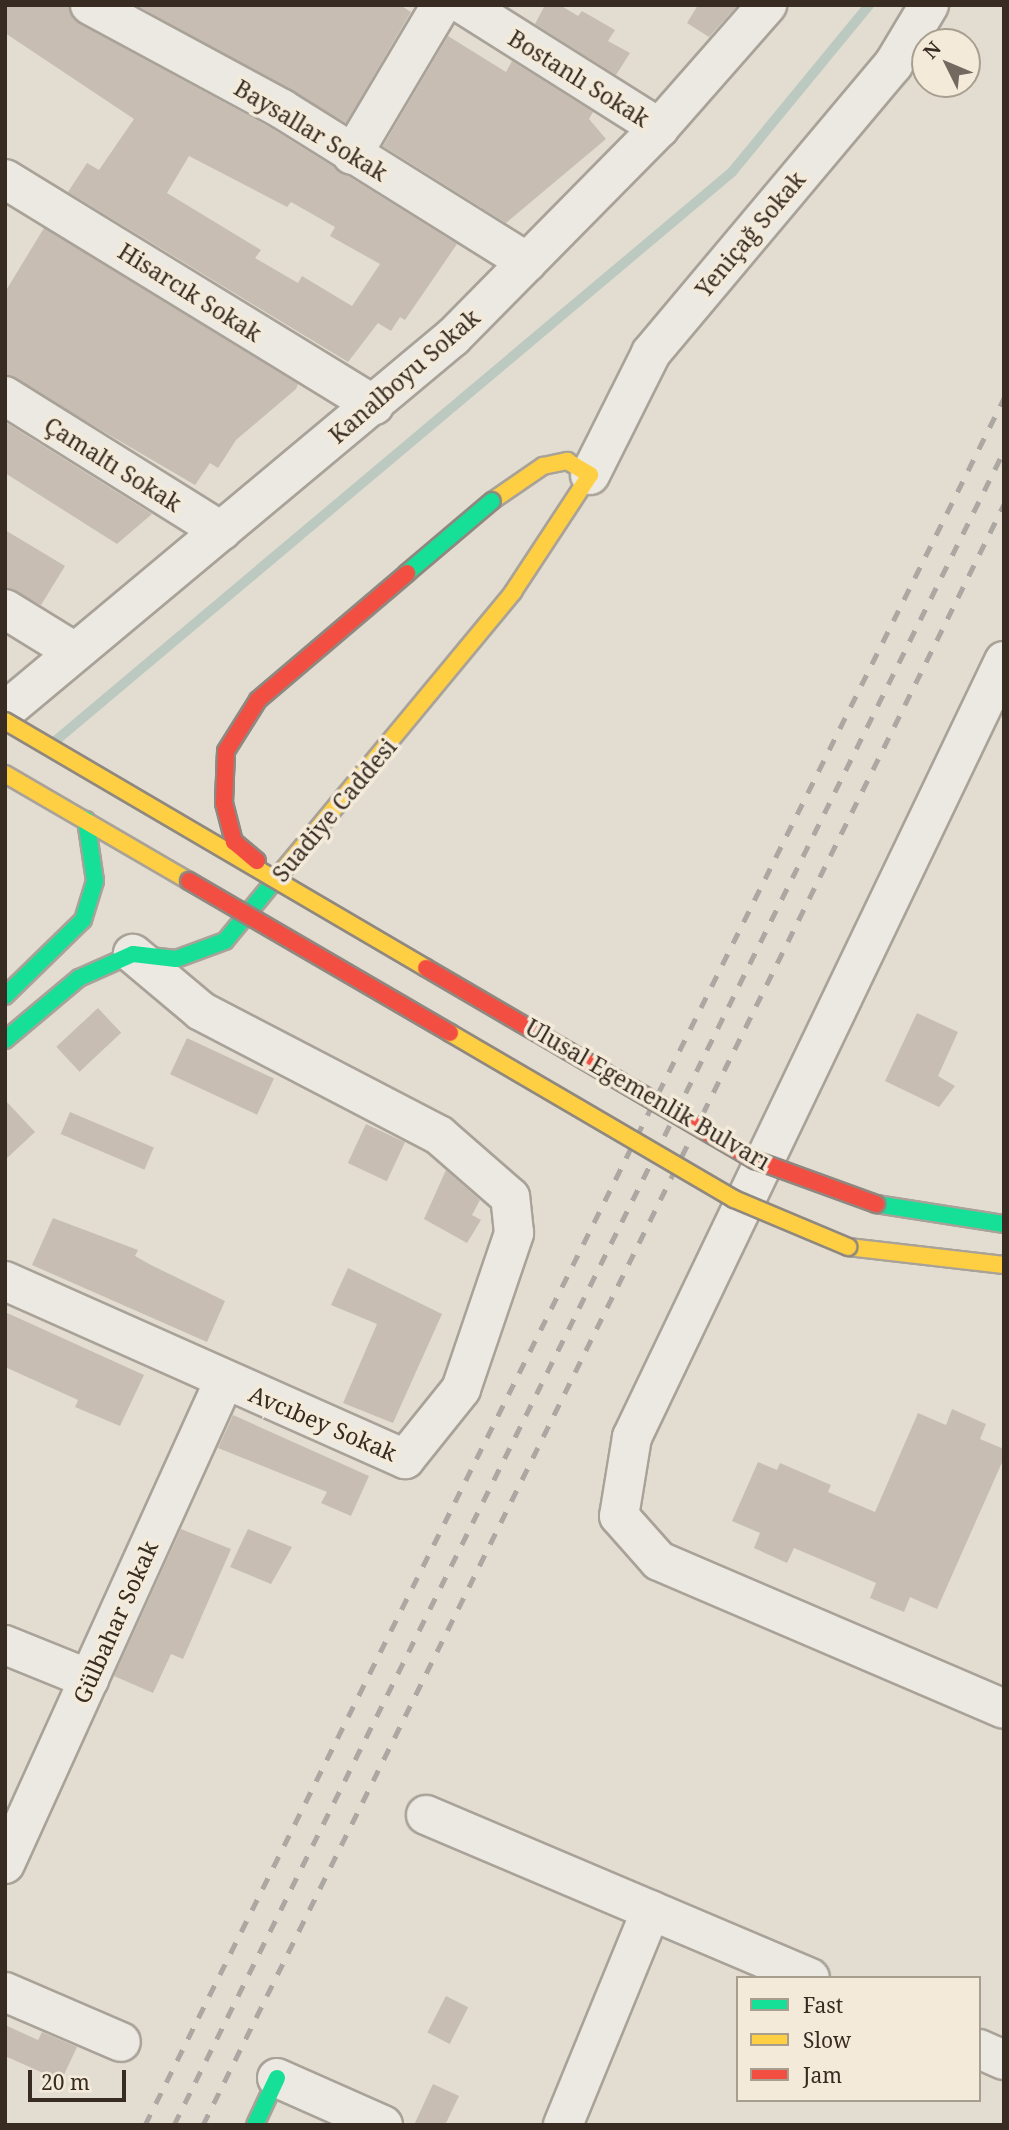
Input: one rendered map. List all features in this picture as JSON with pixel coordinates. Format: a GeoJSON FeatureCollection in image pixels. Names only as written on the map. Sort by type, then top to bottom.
{"type":"FeatureCollection","features":[{"type":"Feature","properties":{"kind":"main road"},"geometry":{"type":"LineString","coordinates":[[282,883],[234,842],[224,803],[226,751],[258,700],[492,501],[543,466],[567,461],[590,475]]}},
{"type":"Feature","properties":{"kind":"main road","name":"Suadiye Caddesi"},"geometry":{"type":"LineString","coordinates":[[133,954],[176,960],[225,941],[513,592],[590,475]]}},
{"type":"Feature","properties":{"kind":"main road"},"geometry":{"type":"LineString","coordinates":[[5,721],[282,883]]}},
{"type":"Feature","properties":{"kind":"main road"},"geometry":{"type":"LineString","coordinates":[[5,774],[734,1199],[848,1247],[1004,1265]]}},
{"type":"Feature","properties":{"kind":"main road"},"geometry":{"type":"LineString","coordinates":[[5,996],[83,920],[95,881],[86,820]]}},
{"type":"Feature","properties":{"kind":"main road","name":"Ulusal Egemenlik Bulvarı"},"geometry":{"type":"LineString","coordinates":[[282,883],[755,1160],[876,1204],[1004,1224]]}},
{"type":"Feature","properties":{"kind":"main road"},"geometry":{"type":"LineString","coordinates":[[5,1040],[79,978],[133,954]]}},
{"type":"Feature","properties":{"kind":"main road"},"geometry":{"type":"LineString","coordinates":[[255,2125],[277,2078]]}},
{"type":"Feature","properties":{"kind":"street","name":"Baysallar Sokak"},"geometry":{"type":"LineString","coordinates":[[90,5],[282,109],[527,262]]}},
{"type":"Feature","properties":{"kind":"street"},"geometry":{"type":"LineString","coordinates":[[352,155],[441,5]]}},
{"type":"Feature","properties":{"kind":"street","name":"Bostanlı Sokak"},"geometry":{"type":"LineString","coordinates":[[464,5],[659,128]]}},
{"type":"Feature","properties":{"kind":"street","name":"Kanalboyu Sokak"},"geometry":{"type":"LineString","coordinates":[[5,711],[453,337],[659,128],[767,5]]}},
{"type":"Feature","properties":{"kind":"street","name":"Yeniçağ Sokak"},"geometry":{"type":"LineString","coordinates":[[590,475],[650,353],[894,65],[929,5]]}},
{"type":"Feature","properties":{"kind":"street","name":"Hisarcık Sokak"},"geometry":{"type":"LineString","coordinates":[[5,179],[374,405]]}},
{"type":"Feature","properties":{"kind":"street","name":"Çamaltı Sokak"},"geometry":{"type":"LineString","coordinates":[[5,396],[221,531]]}},
{"type":"Feature","properties":{"kind":"street"},"geometry":{"type":"LineString","coordinates":[[5,609],[75,652]]}},
{"type":"Feature","properties":{"kind":"street"},"geometry":{"type":"LineString","coordinates":[[1004,661],[632,1437],[619,1516],[659,1561],[1004,1709]]}},
{"type":"Feature","properties":{"kind":"street","name":"Avcıbey Sokak"},"geometry":{"type":"LineString","coordinates":[[5,1281],[223,1381],[405,1459],[461,1389],[514,1233],[510,1197],[439,1135],[201,1011],[133,954]]}},
{"type":"Feature","properties":{"kind":"street","name":"Gülbahar Sokak"},"geometry":{"type":"LineString","coordinates":[[5,1864],[223,1381]]}},
{"type":"Feature","properties":{"kind":"street"},"geometry":{"type":"LineString","coordinates":[[5,1645],[89,1679]]}},
{"type":"Feature","properties":{"kind":"street"},"geometry":{"type":"LineString","coordinates":[[426,1815],[805,1976]]}},
{"type":"Feature","properties":{"kind":"street"},"geometry":{"type":"LineString","coordinates":[[563,2125],[651,1910]]}},
{"type":"Feature","properties":{"kind":"street"},"geometry":{"type":"LineString","coordinates":[[5,1992],[121,2042]]}},
{"type":"Feature","properties":{"kind":"street"},"geometry":{"type":"LineString","coordinates":[[981,2050],[1004,2060]]}},
{"type":"Feature","properties":{"kind":"street"},"geometry":{"type":"LineString","coordinates":[[277,2078],[383,2125]]}},
{"type":"Feature","properties":{"kind":"building"},"geometry":{"type":"Polygon","coordinates":[[[5,5],[68,5],[80,24],[271,128],[457,244],[405,320],[400,317],[391,331],[378,323],[348,362],[68,192],[87,163],[99,170],[134,119],[5,33],[5,5]],[[189,156],[167,193],[261,250],[255,258],[298,283],[302,276],[352,306],[380,264],[330,236],[335,227],[291,202],[287,207],[189,156]]]}},
{"type":"Feature","properties":{"kind":"building"},"geometry":{"type":"Polygon","coordinates":[[[136,5],[400,5],[411,12],[346,123],[136,5]]]}},
{"type":"Feature","properties":{"kind":"building"},"geometry":{"type":"Polygon","coordinates":[[[545,5],[560,5],[578,16],[582,11],[615,30],[608,41],[630,53],[616,75],[535,24],[545,5]]]}},
{"type":"Feature","properties":{"kind":"building"},"geometry":{"type":"Polygon","coordinates":[[[698,5],[738,5],[709,37],[687,23],[698,5]]]}},
{"type":"Feature","properties":{"kind":"building"},"geometry":{"type":"Polygon","coordinates":[[[448,36],[506,72],[512,61],[593,112],[589,119],[606,139],[506,223],[383,146],[448,36]]]}},
{"type":"Feature","properties":{"kind":"building"},"geometry":{"type":"Polygon","coordinates":[[[44,228],[298,384],[296,389],[236,440],[218,468],[210,463],[195,485],[5,374],[5,292],[44,228]]]}},
{"type":"Feature","properties":{"kind":"building"},"geometry":{"type":"Polygon","coordinates":[[[5,422],[152,514],[117,544],[5,473],[5,422]]]}},
{"type":"Feature","properties":{"kind":"building"},"geometry":{"type":"Polygon","coordinates":[[[5,530],[65,566],[41,605],[5,587],[5,530]]]}},
{"type":"Feature","properties":{"kind":"building"},"geometry":{"type":"Polygon","coordinates":[[[98,1008],[121,1033],[80,1072],[56,1047],[98,1008]]]}},
{"type":"Feature","properties":{"kind":"building"},"geometry":{"type":"Polygon","coordinates":[[[917,1013],[958,1032],[938,1076],[955,1086],[939,1107],[885,1081],[917,1013]]]}},
{"type":"Feature","properties":{"kind":"building"},"geometry":{"type":"Polygon","coordinates":[[[187,1038],[274,1079],[257,1115],[170,1074],[187,1038]]]}},
{"type":"Feature","properties":{"kind":"building"},"geometry":{"type":"Polygon","coordinates":[[[5,1100],[35,1132],[5,1160],[5,1100]]]}},
{"type":"Feature","properties":{"kind":"building"},"geometry":{"type":"Polygon","coordinates":[[[70,1112],[154,1148],[144,1170],[61,1134],[70,1112]]]}},
{"type":"Feature","properties":{"kind":"building"},"geometry":{"type":"Polygon","coordinates":[[[366,1124],[405,1142],[387,1181],[348,1163],[366,1124]]]}},
{"type":"Feature","properties":{"kind":"building"},"geometry":{"type":"Polygon","coordinates":[[[446,1170],[480,1200],[472,1215],[481,1220],[467,1243],[424,1219],[446,1170]]]}},
{"type":"Feature","properties":{"kind":"building"},"geometry":{"type":"Polygon","coordinates":[[[53,1218],[138,1250],[135,1256],[225,1301],[207,1342],[32,1265],[53,1218]]]}},
{"type":"Feature","properties":{"kind":"building"},"geometry":{"type":"Polygon","coordinates":[[[348,1268],[442,1314],[393,1423],[343,1403],[377,1324],[331,1305],[348,1268]]]}},
{"type":"Feature","properties":{"kind":"building"},"geometry":{"type":"Polygon","coordinates":[[[5,1312],[144,1375],[120,1426],[75,1407],[78,1400],[5,1367],[5,1312]]]}},
{"type":"Feature","properties":{"kind":"building"},"geometry":{"type":"Polygon","coordinates":[[[952,1409],[986,1424],[980,1439],[1004,1449],[1004,1458],[937,1609],[910,1597],[904,1612],[870,1598],[876,1583],[794,1548],[787,1563],[754,1548],[760,1533],[732,1521],[758,1462],[777,1470],[780,1463],[831,1485],[828,1492],[875,1512],[918,1413],[946,1425],[952,1409]]]}},
{"type":"Feature","properties":{"kind":"building"},"geometry":{"type":"Polygon","coordinates":[[[233,1415],[369,1476],[351,1516],[321,1503],[327,1492],[218,1448],[233,1415]]]}},
{"type":"Feature","properties":{"kind":"building"},"geometry":{"type":"Polygon","coordinates":[[[181,1529],[231,1549],[183,1659],[171,1654],[153,1693],[114,1676],[181,1529]]]}},
{"type":"Feature","properties":{"kind":"building"},"geometry":{"type":"Polygon","coordinates":[[[248,1529],[292,1547],[271,1584],[230,1567],[248,1529]]]}},
{"type":"Feature","properties":{"kind":"building"},"geometry":{"type":"Polygon","coordinates":[[[446,1996],[468,2007],[450,2044],[427,2033],[446,1996]]]}},
{"type":"Feature","properties":{"kind":"building"},"geometry":{"type":"Polygon","coordinates":[[[5,2025],[38,2040],[42,2032],[77,2047],[61,2081],[5,2056],[5,2025]]]}},
{"type":"Feature","properties":{"kind":"building"},"geometry":{"type":"Polygon","coordinates":[[[433,2084],[459,2096],[445,2125],[414,2125],[433,2084]]]}},
{"type":"Feature","properties":{"kind":"waterway"},"geometry":{"type":"LineString","coordinates":[[54,742],[732,172],[869,5]]}},
{"type":"Feature","properties":{"kind":"railway"},"geometry":{"type":"LineString","coordinates":[[145,2125],[1004,398]]}},
{"type":"Feature","properties":{"kind":"railway"},"geometry":{"type":"LineString","coordinates":[[174,2125],[1004,451]]}},
{"type":"Feature","properties":{"kind":"railway"},"geometry":{"type":"LineString","coordinates":[[203,2125],[1004,504]]}},
{"type":"Feature","properties":{"kind":"traffic: fast"},"geometry":{"type":"LineString","coordinates":[[407,573],[492,501]]}},
{"type":"Feature","properties":{"kind":"traffic: fast"},"geometry":{"type":"LineString","coordinates":[[5,996],[83,920],[95,881],[86,820]]}},
{"type":"Feature","properties":{"kind":"traffic: fast"},"geometry":{"type":"LineString","coordinates":[[5,1040],[79,978],[133,954],[176,959],[225,941],[285,868]]}},
{"type":"Feature","properties":{"kind":"traffic: fast"},"geometry":{"type":"LineString","coordinates":[[876,1204],[1004,1224]]}},
{"type":"Feature","properties":{"kind":"traffic: fast"},"geometry":{"type":"LineString","coordinates":[[255,2125],[277,2078]]}},
{"type":"Feature","properties":{"kind":"traffic: slow"},"geometry":{"type":"LineString","coordinates":[[492,501],[543,466],[567,461],[590,475]]}},
{"type":"Feature","properties":{"kind":"traffic: slow"},"geometry":{"type":"LineString","coordinates":[[285,868],[513,592],[590,475]]}},
{"type":"Feature","properties":{"kind":"traffic: slow"},"geometry":{"type":"LineString","coordinates":[[5,721],[426,968]]}},
{"type":"Feature","properties":{"kind":"traffic: slow"},"geometry":{"type":"LineString","coordinates":[[5,774],[189,881]]}},
{"type":"Feature","properties":{"kind":"traffic: slow"},"geometry":{"type":"LineString","coordinates":[[450,1033],[734,1199],[848,1247]]}},
{"type":"Feature","properties":{"kind":"traffic: slow"},"geometry":{"type":"LineString","coordinates":[[848,1247],[1004,1265]]}},
{"type":"Feature","properties":{"kind":"traffic: jam"},"geometry":{"type":"LineString","coordinates":[[257,861],[234,842],[224,803],[226,751],[258,700],[407,573]]}},
{"type":"Feature","properties":{"kind":"traffic: jam"},"geometry":{"type":"LineString","coordinates":[[189,881],[450,1033]]}},
{"type":"Feature","properties":{"kind":"traffic: jam"},"geometry":{"type":"LineString","coordinates":[[426,968],[755,1160],[876,1204]]}}]}
